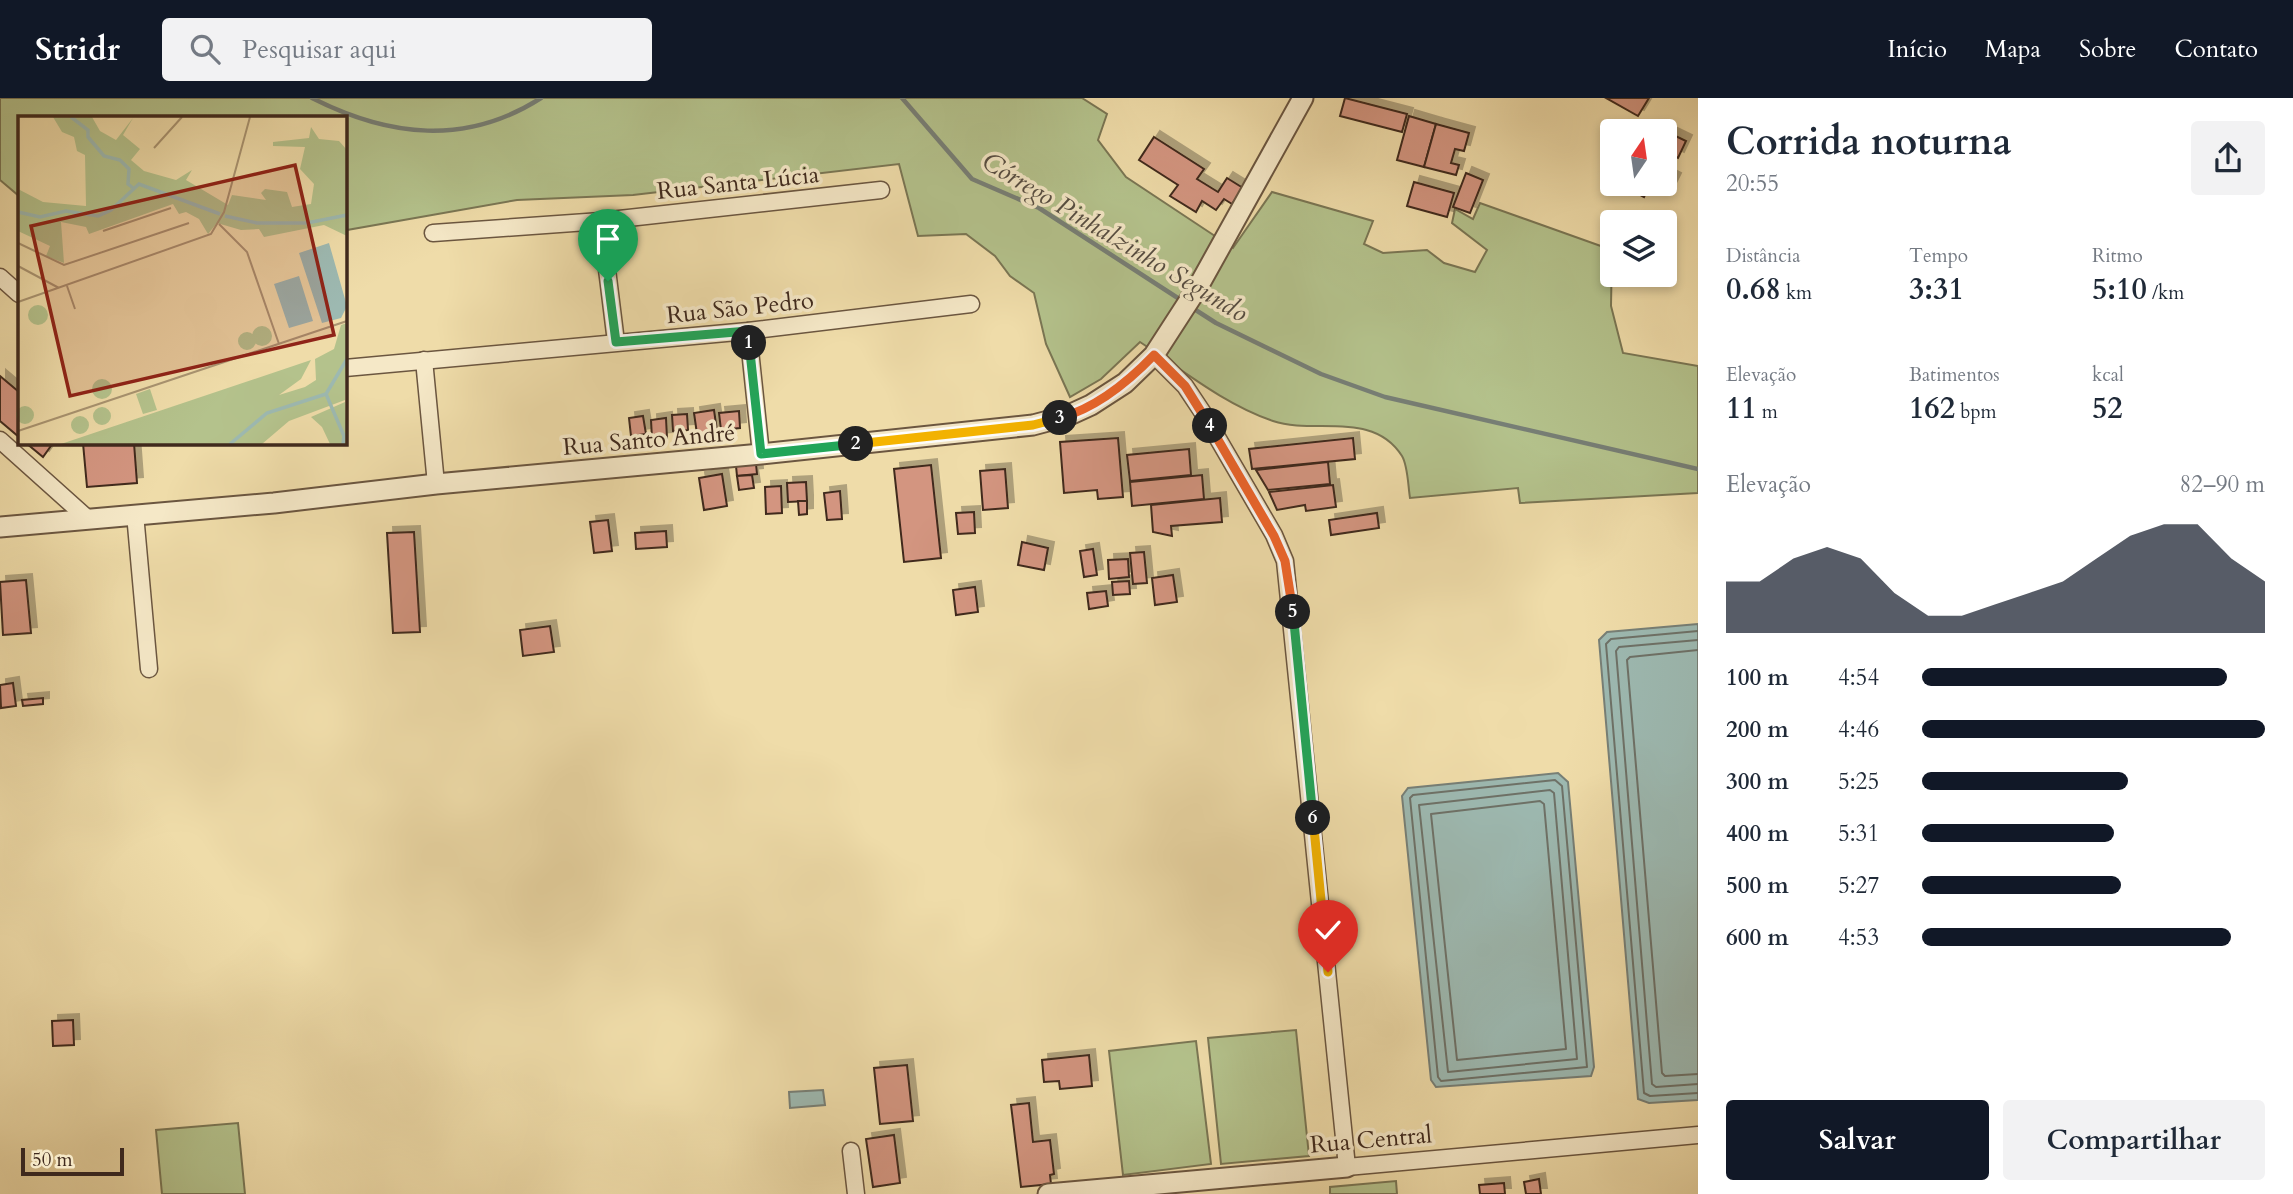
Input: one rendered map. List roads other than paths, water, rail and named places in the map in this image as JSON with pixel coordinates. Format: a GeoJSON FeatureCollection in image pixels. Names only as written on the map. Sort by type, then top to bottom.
{"type":"FeatureCollection","features":[{"type":"Feature","properties":{"kind":"street","name":"Rua Santo André"},"geometry":{"type":"LineString","coordinates":[[0,527],[274,503],[436,484],[761,454],[1033,425],[1067,416],[1091,405],[1125,383],[1154,355],[1198,287],[1303,98]]}},
{"type":"Feature","properties":{"kind":"street","name":"Rua Santa Lúcia"},"geometry":{"type":"LineString","coordinates":[[433,233],[601,220],[881,190]]}},
{"type":"Feature","properties":{"kind":"street"},"geometry":{"type":"LineString","coordinates":[[601,220],[616,342]]}},
{"type":"Feature","properties":{"kind":"street"},"geometry":{"type":"LineString","coordinates":[[0,277],[18,293]]}},
{"type":"Feature","properties":{"kind":"street","name":"Rua São Pedro"},"geometry":{"type":"LineString","coordinates":[[346,368],[748,331],[971,304]]}},
{"type":"Feature","properties":{"kind":"street"},"geometry":{"type":"LineString","coordinates":[[748,331],[761,454]]}},
{"type":"Feature","properties":{"kind":"street"},"geometry":{"type":"LineString","coordinates":[[1154,355],[1185,386],[1203,414],[1274,536],[1285,561],[1290,583],[1347,1167]]}},
{"type":"Feature","properties":{"kind":"street"},"geometry":{"type":"LineString","coordinates":[[424,360],[436,484]]}},
{"type":"Feature","properties":{"kind":"street"},"geometry":{"type":"LineString","coordinates":[[0,440],[87,518]]}},
{"type":"Feature","properties":{"kind":"street"},"geometry":{"type":"LineString","coordinates":[[135,514],[149,669]]}},
{"type":"Feature","properties":{"kind":"street","name":"Rua Central"},"geometry":{"type":"LineString","coordinates":[[1048,1194],[1698,1135]]}},
{"type":"Feature","properties":{"kind":"street"},"geometry":{"type":"LineString","coordinates":[[851,1151],[856,1194]]}},
{"type":"Feature","properties":{"kind":"water"},"geometry":{"type":"Polygon","coordinates":[[[1698,624],[1698,1100],[1649,1103],[1638,1099],[1599,640],[1607,632],[1698,624]]]}},
{"type":"Feature","properties":{"kind":"water"},"geometry":{"type":"Polygon","coordinates":[[[1558,773],[1568,782],[1594,1067],[1591,1076],[1436,1087],[1431,1080],[1402,796],[1408,788],[1558,773]]]}},
{"type":"Feature","properties":{"kind":"water"},"geometry":{"type":"Polygon","coordinates":[[[823,1090],[825,1105],[790,1108],[789,1092],[823,1090]]]}},
{"type":"Feature","properties":{"kind":"waterway"},"geometry":{"type":"LineString","coordinates":[[312,98],[370,121],[427,131],[484,124],[541,98]]}},
{"type":"Feature","properties":{"kind":"waterway","name":"Córrego Pinhalzinho Segundo"},"geometry":{"type":"LineString","coordinates":[[902,98],[972,179],[1039,208],[1184,302]]}},
{"type":"Feature","properties":{"kind":"waterway","name":"Córrego Pinhalzinho Segundo"},"geometry":{"type":"LineString","coordinates":[[1191,307],[1216,323],[1321,374],[1385,397],[1698,469]]}}]}
